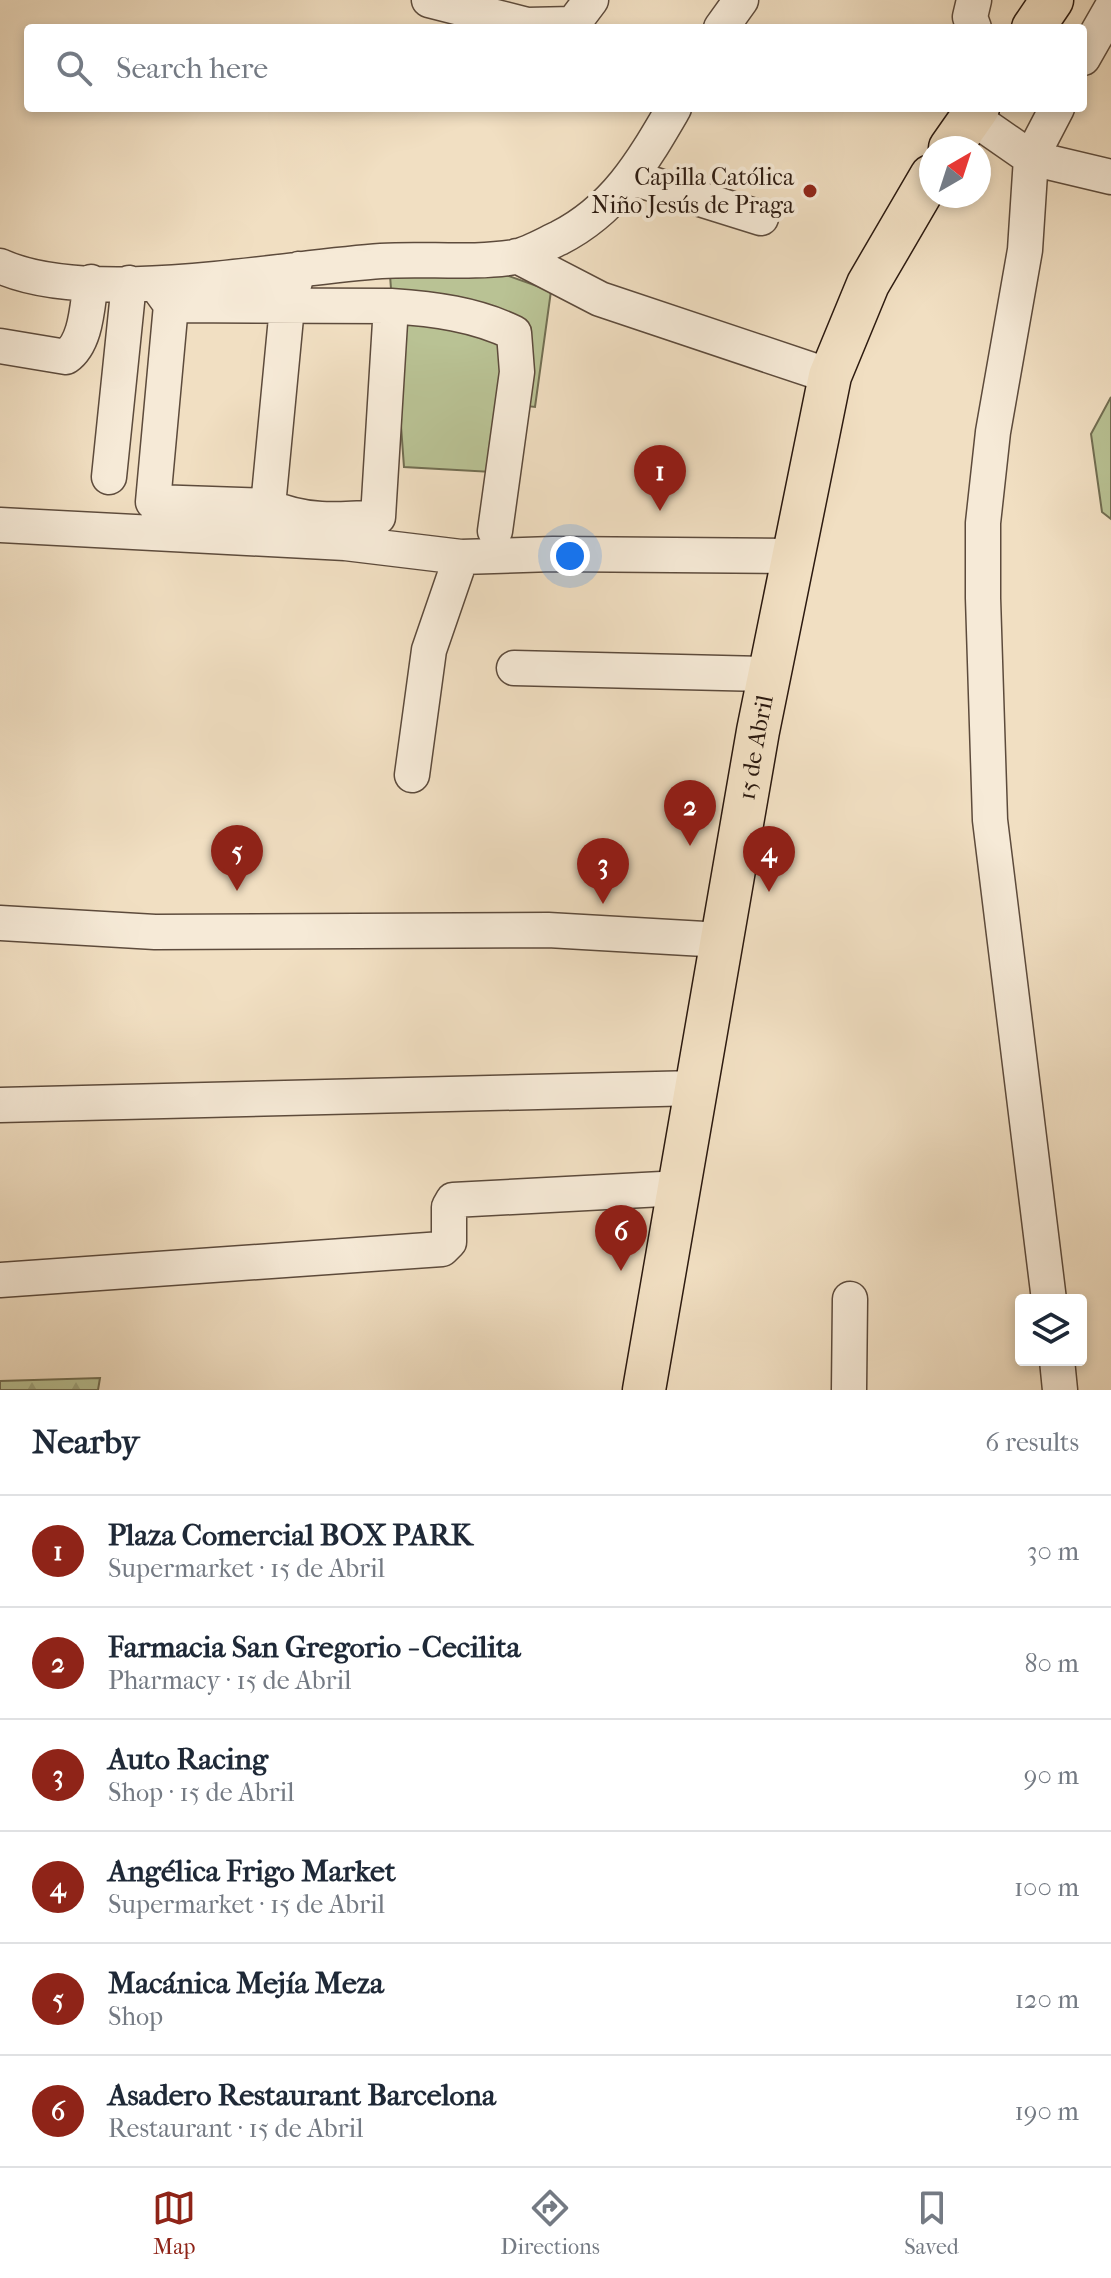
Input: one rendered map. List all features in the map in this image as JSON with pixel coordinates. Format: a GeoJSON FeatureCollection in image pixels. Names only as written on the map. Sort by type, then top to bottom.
{"type":"FeatureCollection","features":[{"type":"Feature","properties":{"kind":"main road"},"geometry":{"type":"LineString","coordinates":[[1036,24],[1052,0]]}},
{"type":"Feature","properties":{"kind":"main road","name":"15 de Abril"},"geometry":{"type":"LineString","coordinates":[[644,1390],[769,674],[830,376],[868,284],[919,197]]}},
{"type":"Feature","properties":{"kind":"street"},"geometry":{"type":"LineString","coordinates":[[429,0],[523,24]]}},
{"type":"Feature","properties":{"kind":"street"},"geometry":{"type":"LineString","coordinates":[[573,24],[591,0]]}},
{"type":"Feature","properties":{"kind":"street"},"geometry":{"type":"LineString","coordinates":[[973,24],[970,17],[974,0]]}},
{"type":"Feature","properties":{"kind":"street"},"geometry":{"type":"LineString","coordinates":[[1087,51],[1111,9]]}},
{"type":"Feature","properties":{"kind":"street"},"geometry":{"type":"LineString","coordinates":[[152,290],[380,261],[517,256],[590,219],[633,178],[672,112]]}},
{"type":"Feature","properties":{"kind":"street"},"geometry":{"type":"LineString","coordinates":[[1048,1294],[990,820],[983,523],[993,432],[1025,250],[1031,158],[1055,112]]}},
{"type":"Feature","properties":{"kind":"street"},"geometry":{"type":"LineString","coordinates":[[967,124],[1031,158],[1111,177]]}},
{"type":"Feature","properties":{"kind":"street"},"geometry":{"type":"LineString","coordinates":[[633,178],[761,218]]}},
{"type":"Feature","properties":{"kind":"street"},"geometry":{"type":"LineString","coordinates":[[517,256],[600,299],[830,376]]}},
{"type":"Feature","properties":{"kind":"street"},"geometry":{"type":"LineString","coordinates":[[0,266],[49,280],[91,282],[287,307],[391,306],[434,309],[475,318],[514,333],[517,372],[495,531]]}},
{"type":"Feature","properties":{"kind":"street"},"geometry":{"type":"LineString","coordinates":[[268,506],[287,307],[299,269]]}},
{"type":"Feature","properties":{"kind":"street"},"geometry":{"type":"LineString","coordinates":[[0,346],[66,357],[74,351],[82,333],[91,282]]}},
{"type":"Feature","properties":{"kind":"street"},"geometry":{"type":"LineString","coordinates":[[109,477],[152,290]]}},
{"type":"Feature","properties":{"kind":"street"},"geometry":{"type":"LineString","coordinates":[[152,290],[153,502],[268,506],[291,517],[335,520],[378,517],[391,306]]}},
{"type":"Feature","properties":{"kind":"street"},"geometry":{"type":"LineString","coordinates":[[0,525],[345,543],[461,557],[553,554],[792,556]]}},
{"type":"Feature","properties":{"kind":"street"},"geometry":{"type":"LineString","coordinates":[[412,775],[429,650],[461,557]]}},
{"type":"Feature","properties":{"kind":"street"},"geometry":{"type":"LineString","coordinates":[[514,668],[769,674]]}},
{"type":"Feature","properties":{"kind":"street"},"geometry":{"type":"LineString","coordinates":[[0,923],[155,932],[548,930],[722,940]]}},
{"type":"Feature","properties":{"kind":"street"},"geometry":{"type":"LineString","coordinates":[[0,1105],[698,1088]]}},
{"type":"Feature","properties":{"kind":"street"},"geometry":{"type":"LineString","coordinates":[[0,1280],[442,1249],[449,1242],[449,1207],[453,1200],[681,1188]]}},
{"type":"Feature","properties":{"kind":"street"},"geometry":{"type":"LineString","coordinates":[[849,1390],[850,1299]]}},
{"type":"Feature","properties":{"kind":"street"},"geometry":{"type":"LineString","coordinates":[[1058,1366],[1060,1390]]}},
{"type":"Feature","properties":{"kind":"green space"},"geometry":{"type":"Polygon","coordinates":[[[469,262],[551,291],[535,407],[501,403],[492,472],[404,467],[390,275],[469,262]]]}},
{"type":"Feature","properties":{"kind":"green space"},"geometry":{"type":"Polygon","coordinates":[[[1111,397],[1111,519],[1102,512],[1091,434],[1111,397]]]}},
{"type":"Feature","properties":{"kind":"green space"},"geometry":{"type":"Polygon","coordinates":[[[100,1378],[98,1390],[0,1390],[0,1381],[100,1378]]]}},
{"type":"Feature","properties":{"kind":"place","name":"Capilla Católica Niño Jesús de Praga"},"geometry":{"type":"Point","coordinates":[810,191]}},
{"type":"Feature","properties":{"kind":"place","name":"Plaza Comercial BOX PARK"},"geometry":{"type":"Point","coordinates":[660,511]}},
{"type":"Feature","properties":{"kind":"place","name":"Farmacia San Gregorio - Cecilita"},"geometry":{"type":"Point","coordinates":[690,846]}},
{"type":"Feature","properties":{"kind":"place","name":"Macánica Mejía Meza"},"geometry":{"type":"Point","coordinates":[237,891]}},
{"type":"Feature","properties":{"kind":"place","name":"Angélica Frigo Market"},"geometry":{"type":"Point","coordinates":[769,892]}},
{"type":"Feature","properties":{"kind":"place","name":"Auto Racing"},"geometry":{"type":"Point","coordinates":[603,904]}},
{"type":"Feature","properties":{"kind":"place","name":"Asadero Restaurant Barcelona"},"geometry":{"type":"Point","coordinates":[621,1271]}}]}
